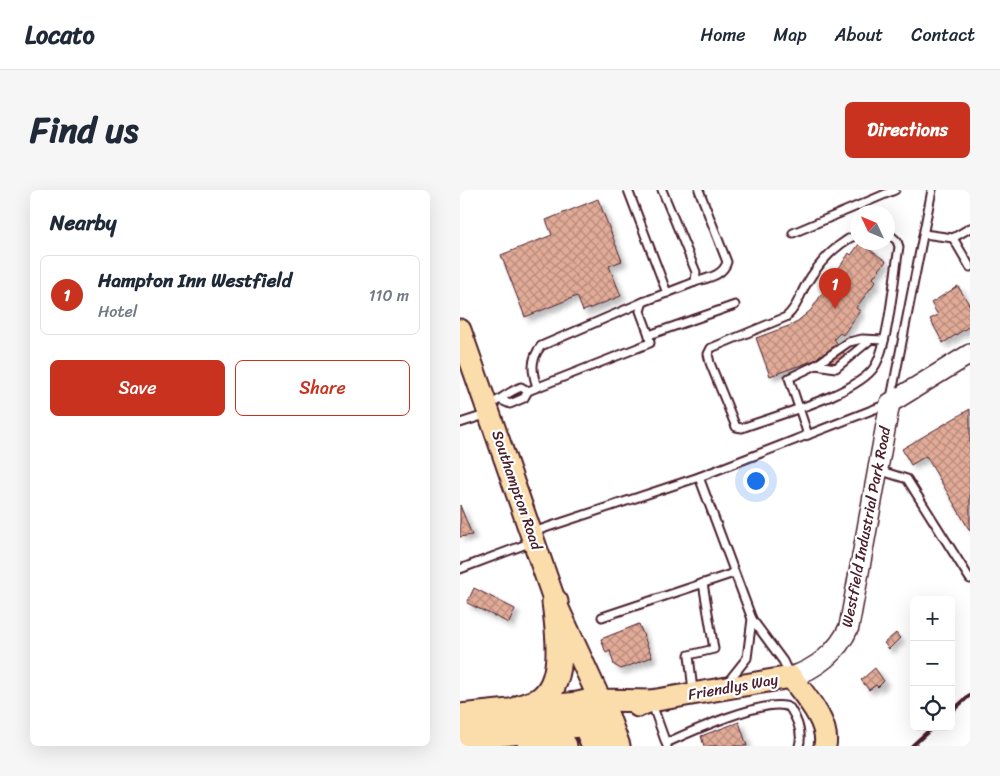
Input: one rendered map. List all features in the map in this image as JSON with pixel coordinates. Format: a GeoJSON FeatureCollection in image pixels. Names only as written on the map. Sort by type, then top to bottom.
{"type":"FeatureCollection","features":[{"type":"Feature","properties":{"kind":"highway"},"geometry":{"type":"LineString","coordinates":[[508,713],[540,700],[554,680],[560,652],[555,602]]}},
{"type":"Feature","properties":{"kind":"highway"},"geometry":{"type":"LineString","coordinates":[[460,717],[508,713],[593,719]]}},
{"type":"Feature","properties":{"kind":"highway"},"geometry":{"type":"LineString","coordinates":[[460,738],[593,719]]}},
{"type":"Feature","properties":{"kind":"highway","name":"Southampton Road"},"geometry":{"type":"LineString","coordinates":[[593,719],[617,746]]}},
{"type":"Feature","properties":{"kind":"highway"},"geometry":{"type":"LineString","coordinates":[[494,733],[542,738],[564,746]]}},
{"type":"Feature","properties":{"kind":"main road","name":"Southampton Road"},"geometry":{"type":"LineString","coordinates":[[460,330],[493,406],[555,602],[575,648],[593,719]]}},
{"type":"Feature","properties":{"kind":"main road","name":"Friendlys Way"},"geometry":{"type":"LineString","coordinates":[[593,719],[651,701],[790,678]]}},
{"type":"Feature","properties":{"kind":"main road"},"geometry":{"type":"LineString","coordinates":[[790,678],[810,701],[820,721],[826,740],[825,746]]}},
{"type":"Feature","properties":{"kind":"street"},"geometry":{"type":"LineString","coordinates":[[890,403],[970,354]]}},
{"type":"Feature","properties":{"kind":"street","name":"Westfield Industrial Park Road"},"geometry":{"type":"LineString","coordinates":[[813,668],[834,650],[849,627],[890,403]]}},
{"type":"Feature","properties":{"kind":"street","name":"Friendlys Way"},"geometry":{"type":"LineString","coordinates":[[790,678],[813,668]]}},
{"type":"Feature","properties":{"kind":"lane"},"geometry":{"type":"LineString","coordinates":[[628,190],[667,293]]}},
{"type":"Feature","properties":{"kind":"lane"},"geometry":{"type":"LineString","coordinates":[[662,190],[696,272],[695,282]]}},
{"type":"Feature","properties":{"kind":"lane"},"geometry":{"type":"LineString","coordinates":[[537,387],[532,372],[533,360],[541,346],[643,302],[721,272],[727,262],[700,190]]}},
{"type":"Feature","properties":{"kind":"lane"},"geometry":{"type":"LineString","coordinates":[[793,233],[895,190]]}},
{"type":"Feature","properties":{"kind":"lane","name":"Westfield Industrial Park Road"},"geometry":{"type":"LineString","coordinates":[[890,403],[932,190]]}},
{"type":"Feature","properties":{"kind":"lane"},"geometry":{"type":"LineString","coordinates":[[924,234],[953,238],[970,228]]}},
{"type":"Feature","properties":{"kind":"lane"},"geometry":{"type":"LineString","coordinates":[[850,238],[842,241],[828,253],[804,289],[797,305],[786,317],[711,348],[708,354],[732,423],[736,427],[742,428],[852,386],[866,376],[875,366],[884,340],[899,246],[895,239]]}},
{"type":"Feature","properties":{"kind":"lane"},"geometry":{"type":"LineString","coordinates":[[953,238],[970,267]]}},
{"type":"Feature","properties":{"kind":"lane"},"geometry":{"type":"LineString","coordinates":[[460,423],[493,406],[506,393],[521,387],[528,390],[537,387],[650,343],[650,335],[640,311],[643,302]]}},
{"type":"Feature","properties":{"kind":"lane"},"geometry":{"type":"LineString","coordinates":[[650,335],[735,305]]}},
{"type":"Feature","properties":{"kind":"lane"},"geometry":{"type":"LineString","coordinates":[[808,435],[789,378],[816,364],[843,345],[856,340],[884,340]]}},
{"type":"Feature","properties":{"kind":"lane"},"geometry":{"type":"LineString","coordinates":[[816,364],[836,368],[870,340]]}},
{"type":"Feature","properties":{"kind":"lane"},"geometry":{"type":"LineString","coordinates":[[493,406],[510,404],[524,398],[528,390]]}},
{"type":"Feature","properties":{"kind":"lane"},"geometry":{"type":"LineString","coordinates":[[460,569],[533,537],[699,477],[890,403]]}},
{"type":"Feature","properties":{"kind":"lane"},"geometry":{"type":"LineString","coordinates":[[878,470],[908,479],[970,579]]}},
{"type":"Feature","properties":{"kind":"lane"},"geometry":{"type":"LineString","coordinates":[[699,477],[752,619],[783,661],[790,678]]}},
{"type":"Feature","properties":{"kind":"lane"},"geometry":{"type":"LineString","coordinates":[[602,617],[734,573]]}},
{"type":"Feature","properties":{"kind":"lane"},"geometry":{"type":"LineString","coordinates":[[694,694],[688,655],[714,649],[703,583]]}},
{"type":"Feature","properties":{"kind":"lane"},"geometry":{"type":"LineString","coordinates":[[721,689],[748,658],[752,619]]}},
{"type":"Feature","properties":{"kind":"lane"},"geometry":{"type":"LineString","coordinates":[[651,701],[667,744],[695,730],[758,708],[782,704],[790,708],[797,720],[800,734],[799,746]]}},
{"type":"Feature","properties":{"kind":"building"},"geometry":{"type":"Polygon","coordinates":[[[598,199],[622,261],[609,266],[621,296],[583,311],[577,296],[525,317],[501,255],[552,235],[546,220],[598,199]]]}},
{"type":"Feature","properties":{"kind":"building"},"geometry":{"type":"Polygon","coordinates":[[[855,250],[870,250],[886,261],[873,278],[876,281],[856,308],[860,311],[843,335],[840,333],[834,339],[846,356],[832,367],[821,354],[815,360],[770,376],[756,338],[794,324],[811,310],[849,253],[851,255],[855,250]]]}},
{"type":"Feature","properties":{"kind":"building"},"geometry":{"type":"Polygon","coordinates":[[[958,286],[970,306],[970,326],[943,343],[930,319],[938,315],[931,303],[958,286]]]}},
{"type":"Feature","properties":{"kind":"building"},"geometry":{"type":"Polygon","coordinates":[[[970,409],[970,531],[926,456],[911,465],[902,449],[970,409]]]}},
{"type":"Feature","properties":{"kind":"building"},"geometry":{"type":"Polygon","coordinates":[[[460,505],[472,535],[460,537],[460,505]]]}},
{"type":"Feature","properties":{"kind":"building"},"geometry":{"type":"Polygon","coordinates":[[[474,588],[515,609],[509,623],[467,603],[474,588]]]}},
{"type":"Feature","properties":{"kind":"building"},"geometry":{"type":"Polygon","coordinates":[[[639,624],[652,657],[621,669],[614,665],[610,651],[606,653],[601,639],[639,624]]]}},
{"type":"Feature","properties":{"kind":"building"},"geometry":{"type":"Polygon","coordinates":[[[896,633],[900,638],[889,649],[884,643],[896,633]]]}},
{"type":"Feature","properties":{"kind":"building"},"geometry":{"type":"Polygon","coordinates":[[[875,668],[884,681],[878,687],[876,685],[869,690],[861,680],[875,668]]]}},
{"type":"Feature","properties":{"kind":"building"},"geometry":{"type":"Polygon","coordinates":[[[739,722],[747,746],[704,746],[701,736],[739,722]]]}},
{"type":"Feature","properties":{"kind":"railway"},"geometry":{"type":"LineString","coordinates":[[955,708],[970,695]]}},
{"type":"Feature","properties":{"kind":"railway"},"geometry":{"type":"LineString","coordinates":[[912,746],[929,731]]}},
{"type":"Feature","properties":{"kind":"place","name":"Hampton Inn Westfield"},"geometry":{"type":"Point","coordinates":[835,309]}}]}
